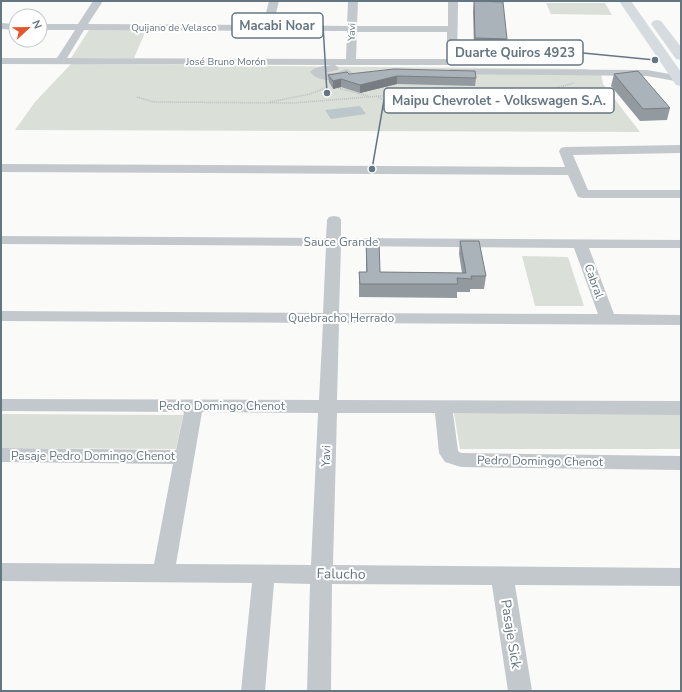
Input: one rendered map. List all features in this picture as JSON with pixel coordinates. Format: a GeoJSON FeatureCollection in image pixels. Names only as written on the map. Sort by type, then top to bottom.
{"type":"FeatureCollection","features":[{"type":"Feature","properties":{"kind":"main road"},"geometry":{"type":"LineString","coordinates":[[625,1],[680,81]]}},
{"type":"Feature","properties":{"kind":"main road"},"geometry":{"type":"LineString","coordinates":[[651,15],[681,56]]}},
{"type":"Feature","properties":{"kind":"street"},"geometry":{"type":"LineString","coordinates":[[60,61],[98,1]]}},
{"type":"Feature","properties":{"kind":"street"},"geometry":{"type":"LineString","coordinates":[[268,28],[274,1]]}},
{"type":"Feature","properties":{"kind":"street","name":"Yavi"},"geometry":{"type":"LineString","coordinates":[[349,67],[353,1]]}},
{"type":"Feature","properties":{"kind":"street"},"geometry":{"type":"LineString","coordinates":[[452,29],[453,1]]}},
{"type":"Feature","properties":{"kind":"street","name":"Quijano de Velasco"},"geometry":{"type":"LineString","coordinates":[[48,27],[452,29]]}},
{"type":"Feature","properties":{"kind":"street","name":"José Bruno Morón"},"geometry":{"type":"LineString","coordinates":[[1,61],[349,67],[450,62],[452,61],[452,29]]}},
{"type":"Feature","properties":{"kind":"street"},"geometry":{"type":"LineString","coordinates":[[160,72],[315,72],[320,70],[349,67],[651,73],[680,81]]}},
{"type":"Feature","properties":{"kind":"street"},"geometry":{"type":"LineString","coordinates":[[586,72],[607,68],[663,69],[671,67]]}},
{"type":"Feature","properties":{"kind":"street"},"geometry":{"type":"LineString","coordinates":[[681,149],[565,150],[583,194],[681,194]]}},
{"type":"Feature","properties":{"kind":"street"},"geometry":{"type":"LineString","coordinates":[[1,168],[574,171]]}},
{"type":"Feature","properties":{"kind":"street","name":"Yavi"},"geometry":{"type":"LineString","coordinates":[[319,691],[321,574],[329,407],[334,220]]}},
{"type":"Feature","properties":{"kind":"street","name":"Sauce Grande"},"geometry":{"type":"LineString","coordinates":[[1,240],[681,244]]}},
{"type":"Feature","properties":{"kind":"street","name":"Cabral"},"geometry":{"type":"LineString","coordinates":[[580,243],[608,319]]}},
{"type":"Feature","properties":{"kind":"street","name":"Quebracho Herrado"},"geometry":{"type":"LineString","coordinates":[[1,316],[681,320]]}},
{"type":"Feature","properties":{"kind":"street","name":"Pedro Domingo Chenot"},"geometry":{"type":"LineString","coordinates":[[1,405],[681,408]]}},
{"type":"Feature","properties":{"kind":"street"},"geometry":{"type":"LineString","coordinates":[[163,573],[194,406]]}},
{"type":"Feature","properties":{"kind":"street","name":"Pedro Domingo Chenot"},"geometry":{"type":"LineString","coordinates":[[443,407],[449,453],[452,457],[462,460],[681,463]]}},
{"type":"Feature","properties":{"kind":"street","name":"Pasaje Pedro Domingo Chenot"},"geometry":{"type":"LineString","coordinates":[[1,455],[185,456]]}},
{"type":"Feature","properties":{"kind":"street","name":"Falucho"},"geometry":{"type":"LineString","coordinates":[[3,577],[163,573],[681,577]]}},
{"type":"Feature","properties":{"kind":"street"},"geometry":{"type":"LineString","coordinates":[[253,691],[264,574]]}},
{"type":"Feature","properties":{"kind":"street","name":"Pasaje Sick"},"geometry":{"type":"LineString","coordinates":[[502,576],[520,691]]}},
{"type":"Feature","properties":{"kind":"path"},"geometry":{"type":"LineString","coordinates":[[137,97],[154,102],[293,103],[467,89],[516,99],[580,82],[586,72]]}},
{"type":"Feature","properties":{"kind":"path"},"geometry":{"type":"LineString","coordinates":[[262,103],[310,94],[331,86]]}},
{"type":"Feature","properties":{"kind":"path"},"geometry":{"type":"LineString","coordinates":[[338,87],[370,97]]}},
{"type":"Feature","properties":{"kind":"path"},"geometry":{"type":"LineString","coordinates":[[376,96],[399,107],[422,108],[420,104],[471,109]]}},
{"type":"Feature","properties":{"kind":"shaded area"},"geometry":{"type":"Polygon","coordinates":[[[546,3],[605,3],[612,15],[551,14],[546,3]]]}},
{"type":"Feature","properties":{"kind":"shaded area"},"geometry":{"type":"Polygon","coordinates":[[[89,30],[146,30],[134,58],[71,58],[89,30]]]}},
{"type":"Feature","properties":{"kind":"shaded area"},"geometry":{"type":"Polygon","coordinates":[[[71,64],[586,69],[601,74],[603,84],[640,132],[15,130],[35,102],[71,64]]]}},
{"type":"Feature","properties":{"kind":"shaded area"},"geometry":{"type":"Polygon","coordinates":[[[360,106],[366,114],[331,119],[325,110],[360,106]]]}},
{"type":"Feature","properties":{"kind":"shaded area"},"geometry":{"type":"Polygon","coordinates":[[[522,256],[568,257],[584,306],[535,306],[522,256]]]}},
{"type":"Feature","properties":{"kind":"shaded area"},"geometry":{"type":"Polygon","coordinates":[[[454,413],[681,413],[681,449],[460,449],[454,413]]]}},
{"type":"Feature","properties":{"kind":"shaded area"},"geometry":{"type":"Polygon","coordinates":[[[1,414],[183,415],[176,449],[1,448],[1,414]]]}},
{"type":"Feature","properties":{"kind":"building"},"geometry":{"type":"Polygon","coordinates":[[[474,1],[503,2],[507,39],[475,38],[474,1]]]}},
{"type":"Feature","properties":{"kind":"building"},"geometry":{"type":"Polygon","coordinates":[[[394,69],[475,71],[476,78],[397,76],[360,85],[341,79],[333,81],[328,75],[347,72],[349,74],[394,69]]]}},
{"type":"Feature","properties":{"kind":"building"},"geometry":{"type":"Polygon","coordinates":[[[638,71],[670,108],[643,109],[614,74],[638,71]]]}},
{"type":"Feature","properties":{"kind":"building"},"geometry":{"type":"Polygon","coordinates":[[[366,239],[379,239],[380,272],[466,273],[460,241],[479,241],[486,276],[471,276],[472,279],[457,278],[458,284],[360,284],[359,272],[367,272],[366,239]]]}},
{"type":"Feature","properties":{"kind":"place","name":"Duarte Quiros 4923"},"geometry":{"type":"Point","coordinates":[655,60]}},
{"type":"Feature","properties":{"kind":"place","name":"Macabi Noar"},"geometry":{"type":"Point","coordinates":[327,93]}},
{"type":"Feature","properties":{"kind":"place","name":"Maipu Chevrolet - Volkswagen S.A."},"geometry":{"type":"Point","coordinates":[372,169]}}]}
